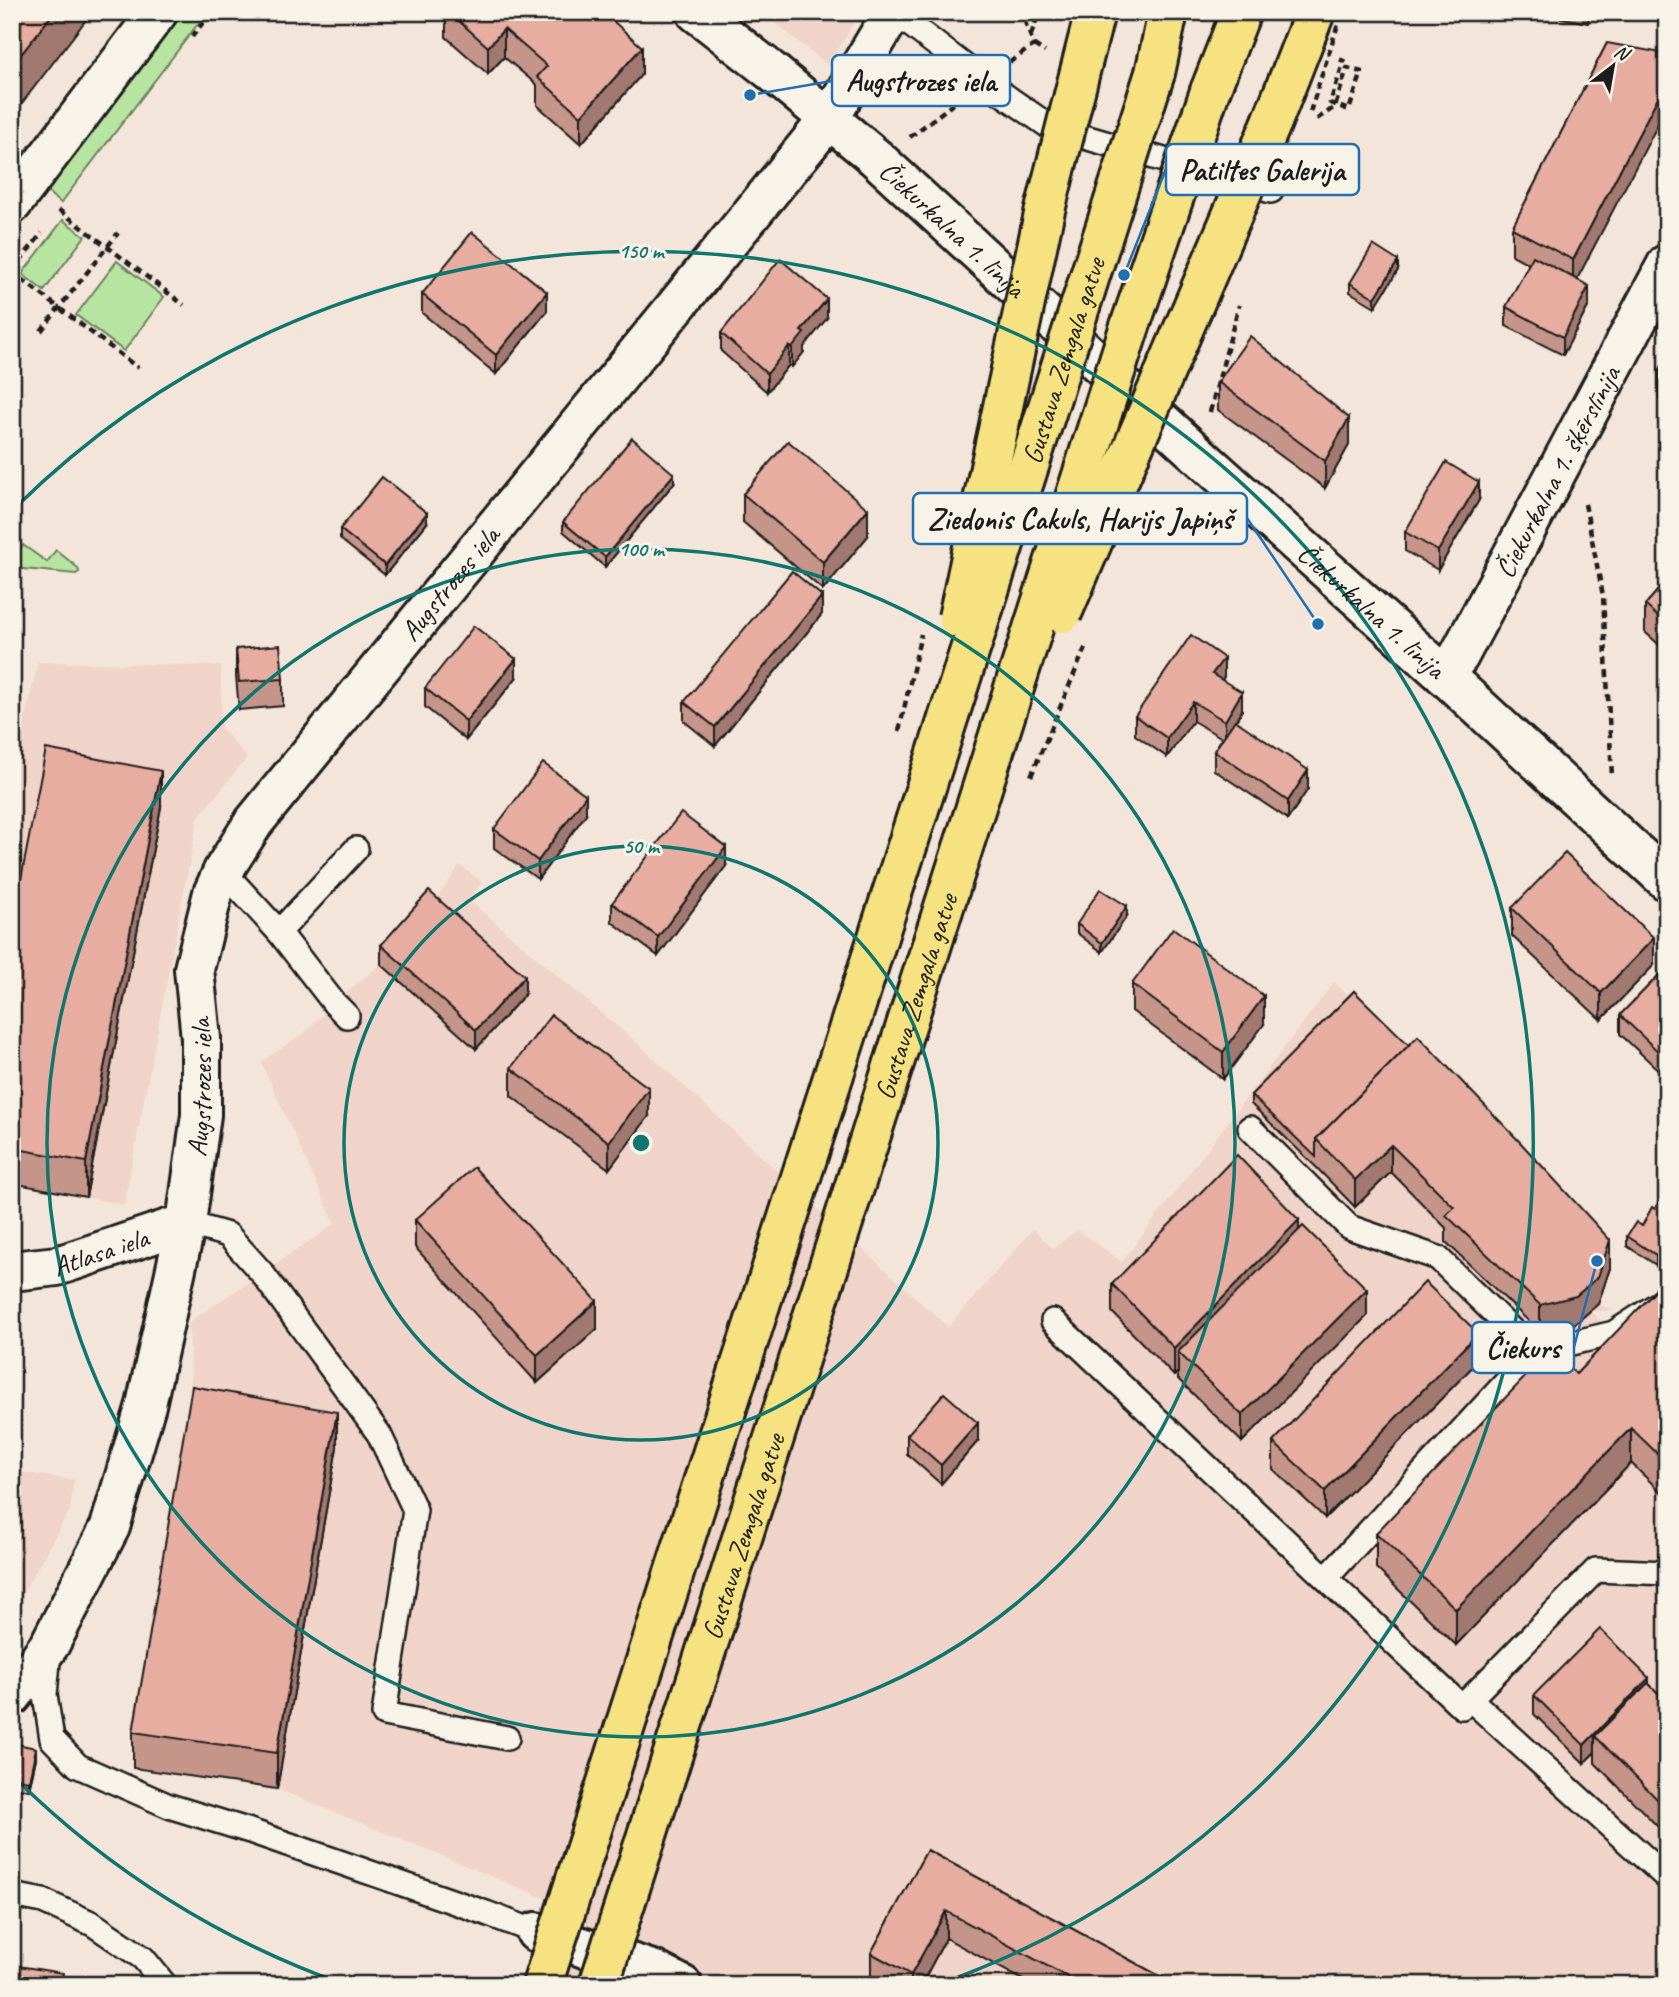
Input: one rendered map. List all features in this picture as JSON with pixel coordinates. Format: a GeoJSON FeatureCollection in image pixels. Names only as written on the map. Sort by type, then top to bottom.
{"type":"FeatureCollection","features":[{"type":"Feature","properties":{"kind":"main road"},"geometry":{"type":"LineString","coordinates":[[915,820],[1044,214],[1095,12]]}},
{"type":"Feature","properties":{"kind":"main road","name":"Gustava Zemgala gatve"},"geometry":{"type":"LineString","coordinates":[[542,1985],[1155,73],[1168,12]]}},
{"type":"Feature","properties":{"kind":"main road","name":"Gustava Zemgala gatve"},"geometry":{"type":"LineString","coordinates":[[599,1985],[1136,310],[1210,90],[1241,12]]}},
{"type":"Feature","properties":{"kind":"main road"},"geometry":{"type":"LineString","coordinates":[[964,844],[1272,122],[1315,12]]}},
{"type":"Feature","properties":{"kind":"street"},"geometry":{"type":"LineString","coordinates":[[12,204],[158,12]]}},
{"type":"Feature","properties":{"kind":"street","name":"Čiekurkalna 1. līnija"},"geometry":{"type":"LineString","coordinates":[[696,12],[876,158],[1667,881]]}},
{"type":"Feature","properties":{"kind":"street","name":"Augstrozes iela"},"geometry":{"type":"LineString","coordinates":[[12,1696],[50,1644],[110,1527],[146,1405],[186,1223],[201,1115],[201,1038],[194,969],[213,893],[223,871],[263,811],[829,119],[894,12]]}},
{"type":"Feature","properties":{"kind":"street","name":"Čiekurkalna 1. šķērslīnija"},"geometry":{"type":"LineString","coordinates":[[1444,675],[1459,656],[1667,264]]}},
{"type":"Feature","properties":{"kind":"street","name":"Atlasa iela"},"geometry":{"type":"LineString","coordinates":[[12,1271],[57,1266],[186,1223]]}},
{"type":"Feature","properties":{"kind":"street"},"geometry":{"type":"LineString","coordinates":[[536,1933],[655,1971],[682,1985]]}},
{"type":"Feature","properties":{"kind":"lane"},"geometry":{"type":"LineString","coordinates":[[894,12],[984,81],[1050,127],[1271,191]]}},
{"type":"Feature","properties":{"kind":"lane"},"geometry":{"type":"LineString","coordinates":[[279,932],[356,849]]}},
{"type":"Feature","properties":{"kind":"lane"},"geometry":{"type":"LineString","coordinates":[[223,871],[279,932],[334,1003],[348,1016]]}},
{"type":"Feature","properties":{"kind":"lane"},"geometry":{"type":"LineString","coordinates":[[1250,1128],[1349,1227],[1438,1258],[1534,1352]]}},
{"type":"Feature","properties":{"kind":"lane"},"geometry":{"type":"LineString","coordinates":[[186,1223],[228,1235],[262,1273],[379,1434],[415,1510],[384,1714],[507,1738]]}},
{"type":"Feature","properties":{"kind":"lane"},"geometry":{"type":"LineString","coordinates":[[1326,1578],[1534,1352],[1614,1333],[1663,1301],[1667,1294]]}},
{"type":"Feature","properties":{"kind":"lane"},"geometry":{"type":"LineString","coordinates":[[1054,1321],[1462,1707],[1596,1570],[1667,1573]]}},
{"type":"Feature","properties":{"kind":"lane"},"geometry":{"type":"LineString","coordinates":[[50,1644],[45,1695],[52,1739],[78,1766],[169,1806],[434,1895],[536,1933]]}},
{"type":"Feature","properties":{"kind":"lane"},"geometry":{"type":"LineString","coordinates":[[1470,1699],[1667,1878]]}},
{"type":"Feature","properties":{"kind":"lane"},"geometry":{"type":"LineString","coordinates":[[12,1895],[43,1900],[93,1924],[144,1958],[166,1985]]}},
{"type":"Feature","properties":{"kind":"path"},"geometry":{"type":"LineString","coordinates":[[1031,36],[1039,12]]}},
{"type":"Feature","properties":{"kind":"path"},"geometry":{"type":"LineString","coordinates":[[1307,121],[1342,12]]}},
{"type":"Feature","properties":{"kind":"path"},"geometry":{"type":"LineString","coordinates":[[1335,107],[1339,94],[1343,81],[1348,68],[1362,72],[1349,110],[1340,106],[1330,103],[1341,69]]}},
{"type":"Feature","properties":{"kind":"path"},"geometry":{"type":"LineString","coordinates":[[60,210],[184,305]]}},
{"type":"Feature","properties":{"kind":"path"},"geometry":{"type":"LineString","coordinates":[[41,331],[118,233]]}},
{"type":"Feature","properties":{"kind":"path"},"geometry":{"type":"LineString","coordinates":[[12,272],[138,368]]}},
{"type":"Feature","properties":{"kind":"path"},"geometry":{"type":"LineString","coordinates":[[1564,457],[1583,496],[1603,596],[1612,778]]}},
{"type":"Feature","properties":{"kind":"path"},"geometry":{"type":"LineString","coordinates":[[897,740],[921,631]]}},
{"type":"Feature","properties":{"kind":"path"},"geometry":{"type":"LineString","coordinates":[[1026,787],[1086,646]]}},
{"type":"Feature","properties":{"kind":"shaded area"},"geometry":{"type":"Polygon","coordinates":[[[761,12],[860,12],[829,66],[761,12]]]}},
{"type":"Feature","properties":{"kind":"shaded area"},"geometry":{"type":"Polygon","coordinates":[[[38,662],[221,666],[221,727],[247,758],[198,818],[124,1205],[12,1183],[12,778],[38,662]]]}},
{"type":"Feature","properties":{"kind":"shaded area"},"geometry":{"type":"Polygon","coordinates":[[[460,865],[482,882],[469,900],[638,1044],[948,1327],[1033,1229],[1053,1248],[1078,1230],[1122,1262],[1334,982],[1519,1168],[1610,1268],[1598,1304],[1614,1310],[1591,1312],[1634,1351],[1667,1316],[1667,1985],[521,1985],[545,1898],[277,1789],[133,1768],[192,1422],[189,1322],[335,1224],[261,1062],[303,1034],[334,1003],[381,964],[429,910],[460,865]]]}},
{"type":"Feature","properties":{"kind":"shaded area"},"geometry":{"type":"Polygon","coordinates":[[[12,1471],[74,1480],[70,1510],[12,1612],[12,1471]]]}},
{"type":"Feature","properties":{"kind":"green space"},"geometry":{"type":"Polygon","coordinates":[[[181,12],[207,12],[61,203],[45,190],[181,12]]]}},
{"type":"Feature","properties":{"kind":"green space"},"geometry":{"type":"Polygon","coordinates":[[[63,220],[85,236],[44,291],[22,274],[63,220]]]}},
{"type":"Feature","properties":{"kind":"green space"},"geometry":{"type":"Polygon","coordinates":[[[117,261],[164,297],[124,351],[76,315],[117,261]]]}},
{"type":"Feature","properties":{"kind":"green space"},"geometry":{"type":"Polygon","coordinates":[[[23,545],[47,562],[56,550],[78,568],[79,572],[76,574],[13,568],[12,560],[23,545]]]}},
{"type":"Feature","properties":{"kind":"building"},"geometry":{"type":"Polygon","coordinates":[[[12,12],[54,12],[12,66],[12,12]]]}},
{"type":"Feature","properties":{"kind":"building"},"geometry":{"type":"Polygon","coordinates":[[[449,12],[603,12],[642,47],[581,116],[537,77],[547,66],[504,29],[488,47],[449,12]]]}},
{"type":"Feature","properties":{"kind":"building"},"geometry":{"type":"Polygon","coordinates":[[[1607,43],[1667,54],[1667,80],[1573,260],[1512,228],[1607,43]]]}},
{"type":"Feature","properties":{"kind":"building"},"geometry":{"type":"Polygon","coordinates":[[[472,232],[547,292],[496,355],[422,294],[472,232]]]}},
{"type":"Feature","properties":{"kind":"building"},"geometry":{"type":"Polygon","coordinates":[[[1373,245],[1398,261],[1375,298],[1350,283],[1373,245]]]}},
{"type":"Feature","properties":{"kind":"building"},"geometry":{"type":"Polygon","coordinates":[[[1533,256],[1589,286],[1563,337],[1506,307],[1533,256]]]}},
{"type":"Feature","properties":{"kind":"building"},"geometry":{"type":"Polygon","coordinates":[[[780,259],[827,299],[801,331],[804,333],[792,348],[789,346],[767,374],[721,333],[780,259]]]}},
{"type":"Feature","properties":{"kind":"building"},"geometry":{"type":"Polygon","coordinates":[[[1250,336],[1349,418],[1325,461],[1218,382],[1250,336]]]}},
{"type":"Feature","properties":{"kind":"building"},"geometry":{"type":"Polygon","coordinates":[[[1667,357],[1667,376],[1659,371],[1667,357]]]}},
{"type":"Feature","properties":{"kind":"building"},"geometry":{"type":"Polygon","coordinates":[[[632,438],[674,474],[605,557],[563,522],[632,438]]]}},
{"type":"Feature","properties":{"kind":"building"},"geometry":{"type":"Polygon","coordinates":[[[788,441],[868,509],[823,562],[743,494],[788,441]]]}},
{"type":"Feature","properties":{"kind":"building"},"geometry":{"type":"Polygon","coordinates":[[[1446,462],[1479,482],[1438,551],[1405,532],[1446,462]]]}},
{"type":"Feature","properties":{"kind":"building"},"geometry":{"type":"Polygon","coordinates":[[[382,477],[427,513],[385,565],[340,529],[382,477]]]}},
{"type":"Feature","properties":{"kind":"building"},"geometry":{"type":"Polygon","coordinates":[[[792,571],[822,596],[715,727],[684,702],[792,571]]]}},
{"type":"Feature","properties":{"kind":"building"},"geometry":{"type":"Polygon","coordinates":[[[1667,580],[1667,625],[1645,605],[1667,580]]]}},
{"type":"Feature","properties":{"kind":"building"},"geometry":{"type":"Polygon","coordinates":[[[474,626],[516,659],[466,721],[425,688],[474,626]]]}},
{"type":"Feature","properties":{"kind":"building"},"geometry":{"type":"Polygon","coordinates":[[[1191,635],[1224,658],[1212,674],[1242,692],[1225,721],[1193,702],[1167,738],[1135,716],[1191,635]]]}},
{"type":"Feature","properties":{"kind":"building"},"geometry":{"type":"Polygon","coordinates":[[[280,645],[283,679],[239,682],[236,649],[280,645]]]}},
{"type":"Feature","properties":{"kind":"building"},"geometry":{"type":"Polygon","coordinates":[[[1235,720],[1308,770],[1288,801],[1214,751],[1235,720]]]}},
{"type":"Feature","properties":{"kind":"building"},"geometry":{"type":"Polygon","coordinates":[[[46,749],[161,771],[86,1162],[12,1148],[12,926],[46,749]]]}},
{"type":"Feature","properties":{"kind":"building"},"geometry":{"type":"Polygon","coordinates":[[[543,763],[586,795],[538,861],[494,829],[543,763]]]}},
{"type":"Feature","properties":{"kind":"building"},"geometry":{"type":"Polygon","coordinates":[[[681,813],[726,847],[658,937],[612,903],[681,813]]]}},
{"type":"Feature","properties":{"kind":"building"},"geometry":{"type":"Polygon","coordinates":[[[1565,853],[1654,938],[1601,993],[1512,908],[1565,853]]]}},
{"type":"Feature","properties":{"kind":"building"},"geometry":{"type":"Polygon","coordinates":[[[1100,889],[1127,906],[1102,943],[1077,924],[1100,889]]]}},
{"type":"Feature","properties":{"kind":"building"},"geometry":{"type":"Polygon","coordinates":[[[429,891],[525,976],[476,1030],[381,945],[429,891]]]}},
{"type":"Feature","properties":{"kind":"building"},"geometry":{"type":"Polygon","coordinates":[[[1173,928],[1264,996],[1223,1052],[1132,984],[1173,928]]]}},
{"type":"Feature","properties":{"kind":"building"},"geometry":{"type":"Polygon","coordinates":[[[1667,967],[1667,1060],[1620,1015],[1667,967]]]}},
{"type":"Feature","properties":{"kind":"building"},"geometry":{"type":"Polygon","coordinates":[[[1354,991],[1409,1045],[1316,1139],[1316,1157],[1251,1095],[1354,991]]]}},
{"type":"Feature","properties":{"kind":"building"},"geometry":{"type":"Polygon","coordinates":[[[551,1015],[649,1088],[609,1142],[511,1068],[551,1015]]]}},
{"type":"Feature","properties":{"kind":"building"},"geometry":{"type":"Polygon","coordinates":[[[1418,1036],[1610,1240],[1598,1277],[1576,1296],[1540,1305],[1446,1215],[1454,1207],[1391,1145],[1355,1180],[1316,1139],[1418,1036]]]}},
{"type":"Feature","properties":{"kind":"building"},"geometry":{"type":"Polygon","coordinates":[[[1237,1155],[1299,1220],[1174,1348],[1112,1284],[1237,1155]]]}},
{"type":"Feature","properties":{"kind":"building"},"geometry":{"type":"Polygon","coordinates":[[[474,1167],[597,1301],[537,1355],[415,1220],[474,1167]]]}},
{"type":"Feature","properties":{"kind":"building"},"geometry":{"type":"Polygon","coordinates":[[[1667,1188],[1667,1236],[1656,1255],[1627,1236],[1636,1222],[1642,1226],[1667,1188]]]}},
{"type":"Feature","properties":{"kind":"building"},"geometry":{"type":"Polygon","coordinates":[[[1303,1226],[1367,1289],[1242,1415],[1178,1352],[1303,1226]]]}},
{"type":"Feature","properties":{"kind":"building"},"geometry":{"type":"Polygon","coordinates":[[[1665,1281],[1667,1463],[1631,1428],[1456,1609],[1376,1533],[1551,1350],[1576,1374],[1665,1281]]]}},
{"type":"Feature","properties":{"kind":"building"},"geometry":{"type":"Polygon","coordinates":[[[1425,1282],[1478,1333],[1325,1491],[1273,1442],[1425,1282]]]}},
{"type":"Feature","properties":{"kind":"building"},"geometry":{"type":"Polygon","coordinates":[[[192,1386],[337,1412],[277,1753],[133,1732],[192,1386]]]}},
{"type":"Feature","properties":{"kind":"building"},"geometry":{"type":"Polygon","coordinates":[[[944,1393],[978,1423],[941,1465],[907,1435],[944,1393]]]}},
{"type":"Feature","properties":{"kind":"building"},"geometry":{"type":"Polygon","coordinates":[[[1600,1629],[1649,1678],[1584,1745],[1534,1695],[1600,1629]]]}},
{"type":"Feature","properties":{"kind":"building"},"geometry":{"type":"Polygon","coordinates":[[[1648,1683],[1667,1702],[1667,1809],[1595,1736],[1648,1683]]]}},
{"type":"Feature","properties":{"kind":"building"},"geometry":{"type":"Polygon","coordinates":[[[17,1744],[36,1748],[29,1781],[12,1778],[12,1759],[17,1744]]]}},
{"type":"Feature","properties":{"kind":"building"},"geometry":{"type":"Polygon","coordinates":[[[927,1850],[1176,1985],[1082,1985],[946,1911],[911,1975],[871,1953],[927,1850]]]}},
{"type":"Feature","properties":{"kind":"building"},"geometry":{"type":"Polygon","coordinates":[[[12,1965],[63,1973],[61,1985],[12,1985],[12,1965]]]}},
{"type":"Feature","properties":{"kind":"place","name":"Augstrozes iela"},"geometry":{"type":"Point","coordinates":[750,95]}},
{"type":"Feature","properties":{"kind":"place","name":"Patiltes Galerija"},"geometry":{"type":"Point","coordinates":[1124,275]}},
{"type":"Feature","properties":{"kind":"place","name":"Ziedonis Cakuls, Harijs Japiņš"},"geometry":{"type":"Point","coordinates":[1318,624]}},
{"type":"Feature","properties":{"kind":"place","name":"Čiekurs"},"geometry":{"type":"Point","coordinates":[1597,1261]}}]}
